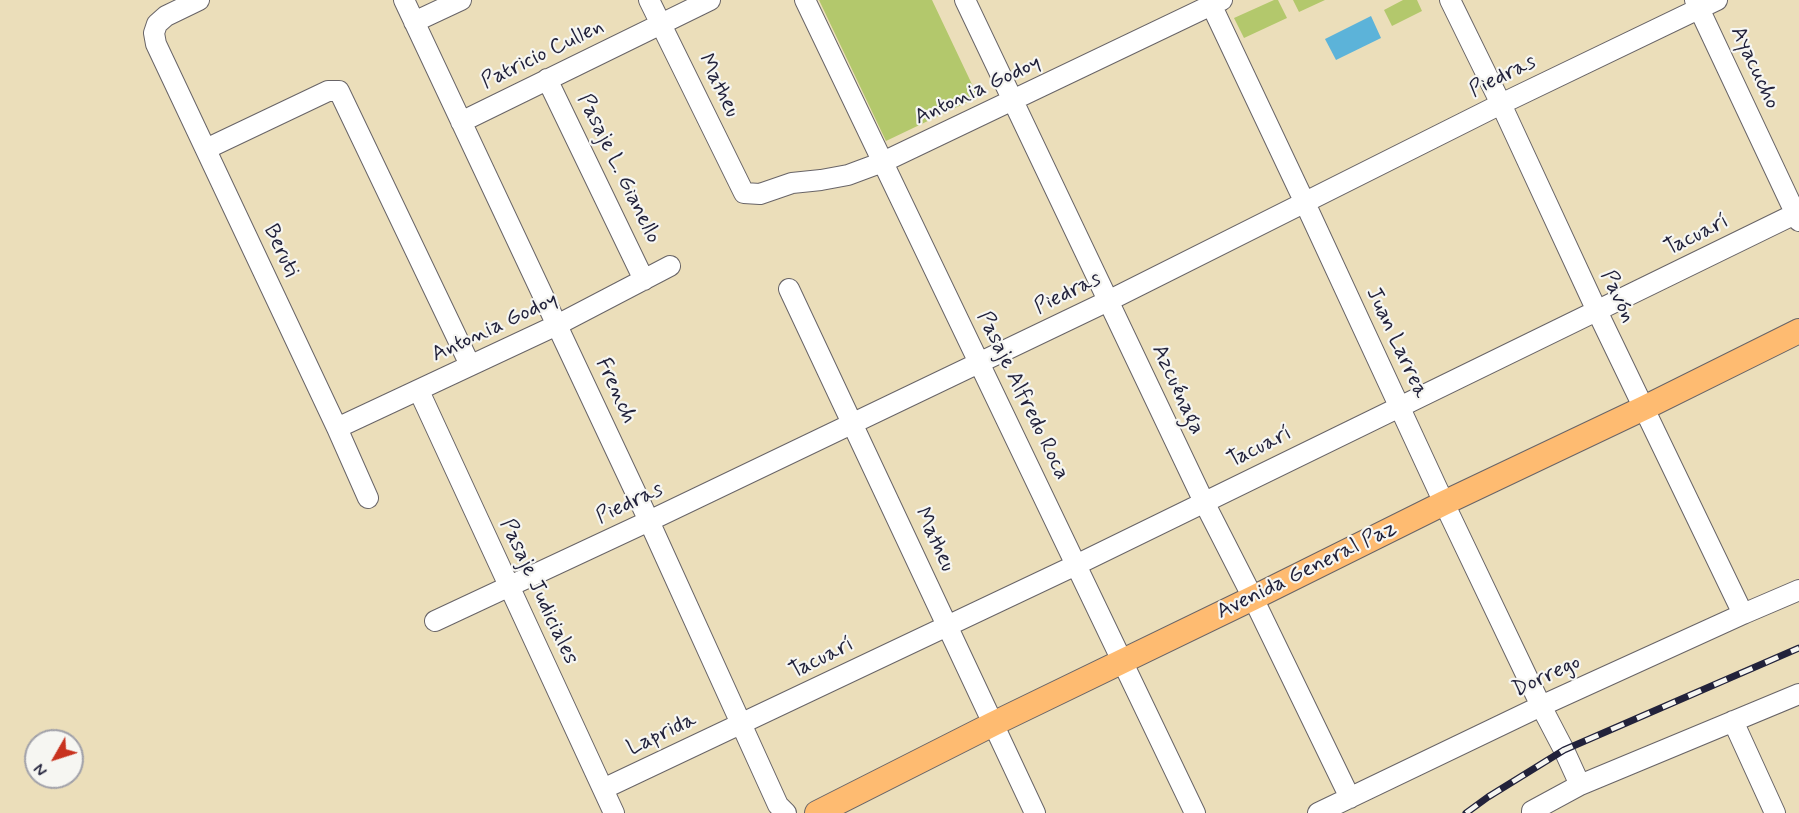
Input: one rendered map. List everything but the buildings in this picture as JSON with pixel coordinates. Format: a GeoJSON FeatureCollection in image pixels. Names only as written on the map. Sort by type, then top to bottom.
{"type":"FeatureCollection","features":[{"type":"Feature","properties":{"kind":"main road","name":"Avenida General Paz"},"geometry":{"type":"LineString","coordinates":[[817,813],[1121,661],[1799,331]]}},
{"type":"Feature","properties":{"kind":"street","name":"Beruti"},"geometry":{"type":"LineString","coordinates":[[199,0],[165,16],[157,24],[154,33],[156,44],[368,498]]}},
{"type":"Feature","properties":{"kind":"street","name":"French"},"geometry":{"type":"LineString","coordinates":[[404,0],[650,521],[780,810]]}},
{"type":"Feature","properties":{"kind":"street"},"geometry":{"type":"LineString","coordinates":[[414,22],[460,0]]}},
{"type":"Feature","properties":{"kind":"street","name":"Matheu"},"geometry":{"type":"LineString","coordinates":[[649,0],[744,193]]}},
{"type":"Feature","properties":{"kind":"street","name":"Patricio Cullen"},"geometry":{"type":"LineString","coordinates":[[461,122],[710,0]]}},
{"type":"Feature","properties":{"kind":"street","name":"Pasaje Alfredo Roca"},"geometry":{"type":"LineString","coordinates":[[805,0],[1195,813]]}},
{"type":"Feature","properties":{"kind":"street","name":"Azcuénaga"},"geometry":{"type":"LineString","coordinates":[[964,0],[1204,502],[1350,798]]}},
{"type":"Feature","properties":{"kind":"street","name":"Pavón"},"geometry":{"type":"LineString","coordinates":[[1450,0],[1502,104],[1597,311],[1743,614]]}},
{"type":"Feature","properties":{"kind":"street","name":"Antonia Godoy"},"geometry":{"type":"LineString","coordinates":[[744,193],[760,194],[792,183],[848,175],[884,162],[1214,2]]}},
{"type":"Feature","properties":{"kind":"street","name":"Juan Larrea"},"geometry":{"type":"LineString","coordinates":[[1214,2],[1399,407],[1580,785]]}},
{"type":"Feature","properties":{"kind":"street","name":"Piedras"},"geometry":{"type":"LineString","coordinates":[[435,621],[650,521],[1108,301],[1704,3]]}},
{"type":"Feature","properties":{"kind":"street","name":"Ayacucho"},"geometry":{"type":"LineString","coordinates":[[1704,3],[1798,216]]}},
{"type":"Feature","properties":{"kind":"street","name":"Pasaje L. Gianello"},"geometry":{"type":"LineString","coordinates":[[548,79],[644,280]]}},
{"type":"Feature","properties":{"kind":"street"},"geometry":{"type":"LineString","coordinates":[[206,149],[328,91],[339,91],[470,365]]}},
{"type":"Feature","properties":{"kind":"street","name":"Tacuarí"},"geometry":{"type":"LineString","coordinates":[[741,724],[1076,565],[1597,311],[1798,216]]}},
{"type":"Feature","properties":{"kind":"street","name":"Antonia Godoy"},"geometry":{"type":"LineString","coordinates":[[337,428],[557,326],[670,266]]}},
{"type":"Feature","properties":{"kind":"street","name":"Matheu"},"geometry":{"type":"LineString","coordinates":[[789,288],[1035,813]]}},
{"type":"Feature","properties":{"kind":"street","name":"Pasaje Judiciales"},"geometry":{"type":"LineString","coordinates":[[418,391],[614,813]]}},
{"type":"Feature","properties":{"kind":"street","name":"Dorrego"},"geometry":{"type":"LineString","coordinates":[[1318,813],[1541,706],[1799,590]]}},
{"type":"Feature","properties":{"kind":"street"},"geometry":{"type":"LineString","coordinates":[[1532,812],[1580,785],[1799,694]]}},
{"type":"Feature","properties":{"kind":"street"},"geometry":{"type":"LineString","coordinates":[[1732,720],[1774,813]]}},
{"type":"Feature","properties":{"kind":"street","name":"Laprida"},"geometry":{"type":"LineString","coordinates":[[603,789],[741,724]]}},
{"type":"Feature","properties":{"kind":"green space"},"geometry":{"type":"Polygon","coordinates":[[[819,0],[932,0],[978,97],[886,141],[819,0]]]}},
{"type":"Feature","properties":{"kind":"green space"},"geometry":{"type":"Polygon","coordinates":[[[1278,0],[1287,18],[1244,38],[1234,18],[1278,0]]]}},
{"type":"Feature","properties":{"kind":"green space"},"geometry":{"type":"Polygon","coordinates":[[[1293,0],[1325,0],[1299,12],[1293,0]]]}},
{"type":"Feature","properties":{"kind":"green space"},"geometry":{"type":"Polygon","coordinates":[[[1403,0],[1417,0],[1422,11],[1392,26],[1384,10],[1403,0]]]}},
{"type":"Feature","properties":{"kind":"water"},"geometry":{"type":"Polygon","coordinates":[[[1371,16],[1381,38],[1336,60],[1325,39],[1371,16]]]}},
{"type":"Feature","properties":{"kind":"railway"},"geometry":{"type":"LineString","coordinates":[[1466,813],[1564,750],[1799,648]]}}]}
